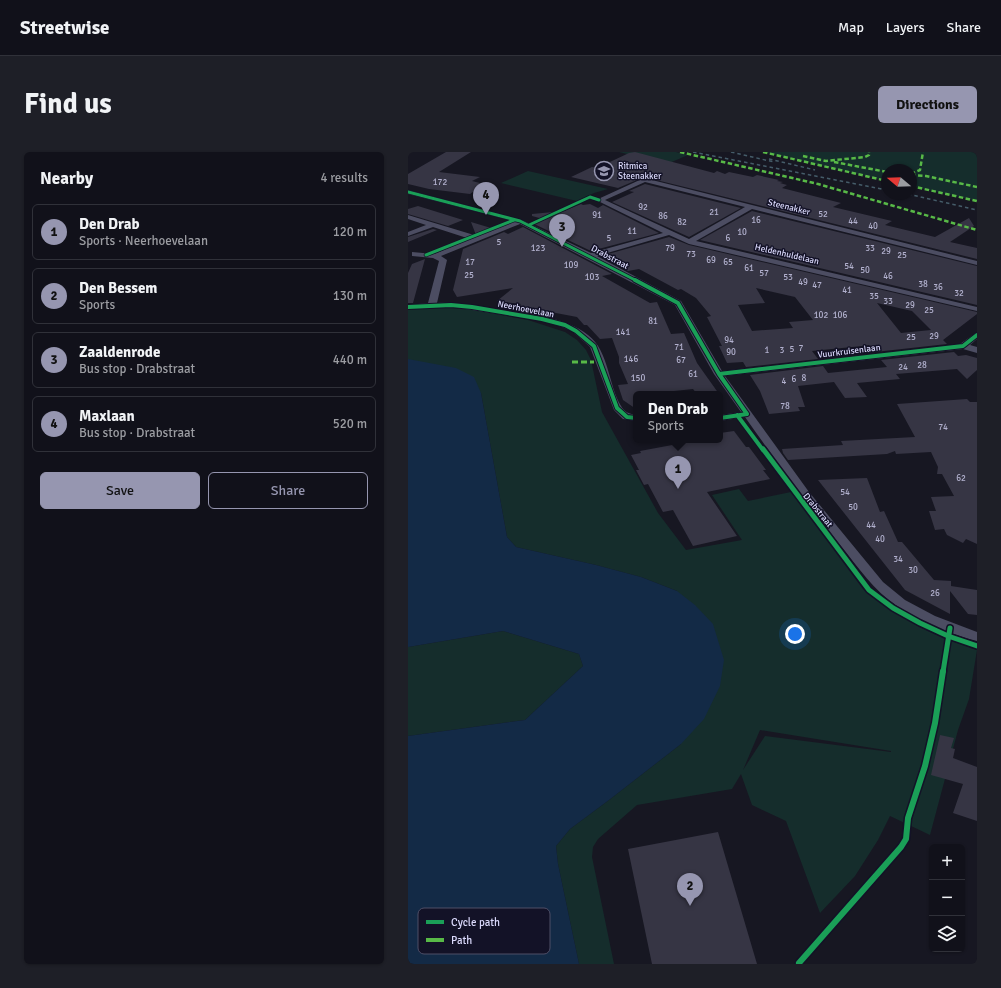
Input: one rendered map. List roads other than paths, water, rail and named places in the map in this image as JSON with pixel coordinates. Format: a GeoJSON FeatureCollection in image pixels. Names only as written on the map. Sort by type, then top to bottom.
{"type":"FeatureCollection","features":[{"type":"Feature","properties":{"kind":"street","name":"Steenakker"},"geometry":{"type":"LineString","coordinates":[[599,200],[644,180],[977,263]]}},
{"type":"Feature","properties":{"kind":"street","name":"Drabstraat"},"geometry":{"type":"LineString","coordinates":[[408,192],[520,221],[678,303],[718,374],[805,494],[879,585],[901,603],[930,619],[950,628],[977,636]]}},
{"type":"Feature","properties":{"kind":"street","name":"Heldenhuldelaan"},"geometry":{"type":"LineString","coordinates":[[599,200],[689,242],[977,309]]}},
{"type":"Feature","properties":{"kind":"street"},"geometry":{"type":"LineString","coordinates":[[689,242],[751,207]]}},
{"type":"Feature","properties":{"kind":"street"},"geometry":{"type":"LineString","coordinates":[[408,217],[471,237]]}},
{"type":"Feature","properties":{"kind":"street"},"geometry":{"type":"LineString","coordinates":[[435,256],[520,221]]}},
{"type":"Feature","properties":{"kind":"street"},"geometry":{"type":"LineString","coordinates":[[408,234],[432,225]]}},
{"type":"Feature","properties":{"kind":"street"},"geometry":{"type":"LineString","coordinates":[[590,256],[669,232]]}},
{"type":"Feature","properties":{"kind":"street"},"geometry":{"type":"LineString","coordinates":[[410,254],[435,256],[443,260],[432,305]]}},
{"type":"Feature","properties":{"kind":"street","name":"Neerhoevelaan"},"geometry":{"type":"LineString","coordinates":[[408,307],[452,305],[479,308],[546,320],[573,329],[589,339],[594,346],[617,408],[626,417],[633,418]]}},
{"type":"Feature","properties":{"kind":"street"},"geometry":{"type":"LineString","coordinates":[[963,346],[977,335]]}},
{"type":"Feature","properties":{"kind":"street","name":"Vuurkruisenlaan"},"geometry":{"type":"LineString","coordinates":[[718,374],[963,346],[977,350]]}},
{"type":"Feature","properties":{"kind":"street"},"geometry":{"type":"LineString","coordinates":[[723,418],[747,414]]}},
{"type":"Feature","properties":{"kind":"water"},"geometry":{"type":"Polygon","coordinates":[[[408,359],[456,368],[474,377],[481,393],[507,537],[516,547],[641,577],[677,591],[695,605],[713,624],[724,660],[720,686],[704,719],[681,744],[570,829],[556,846],[558,864],[579,964],[408,964],[408,736],[525,720],[583,666],[579,654],[503,631],[408,647],[408,359]]]}},
{"type":"Feature","properties":{"kind":"railway"},"geometry":{"type":"LineString","coordinates":[[693,152],[881,189]]}},
{"type":"Feature","properties":{"kind":"railway"},"geometry":{"type":"LineString","coordinates":[[731,152],[774,162]]}},
{"type":"Feature","properties":{"kind":"railway"},"geometry":{"type":"LineString","coordinates":[[769,159],[815,170]]}},
{"type":"Feature","properties":{"kind":"railway"},"geometry":{"type":"LineString","coordinates":[[917,196],[977,210]]}},
{"type":"Feature","properties":{"kind":"place","name":"Ritmica Steenakker"},"geometry":{"type":"Point","coordinates":[604,171]}},
{"type":"Feature","properties":{"kind":"place","name":"Maxlaan"},"geometry":{"type":"Point","coordinates":[486,215]}},
{"type":"Feature","properties":{"kind":"place","name":"Zaaldenrode"},"geometry":{"type":"Point","coordinates":[562,247]}},
{"type":"Feature","properties":{"kind":"place","name":"Den Drab"},"geometry":{"type":"Point","coordinates":[678,489]}},
{"type":"Feature","properties":{"kind":"place","name":"Den Bessem"},"geometry":{"type":"Point","coordinates":[690,906]}}]}
